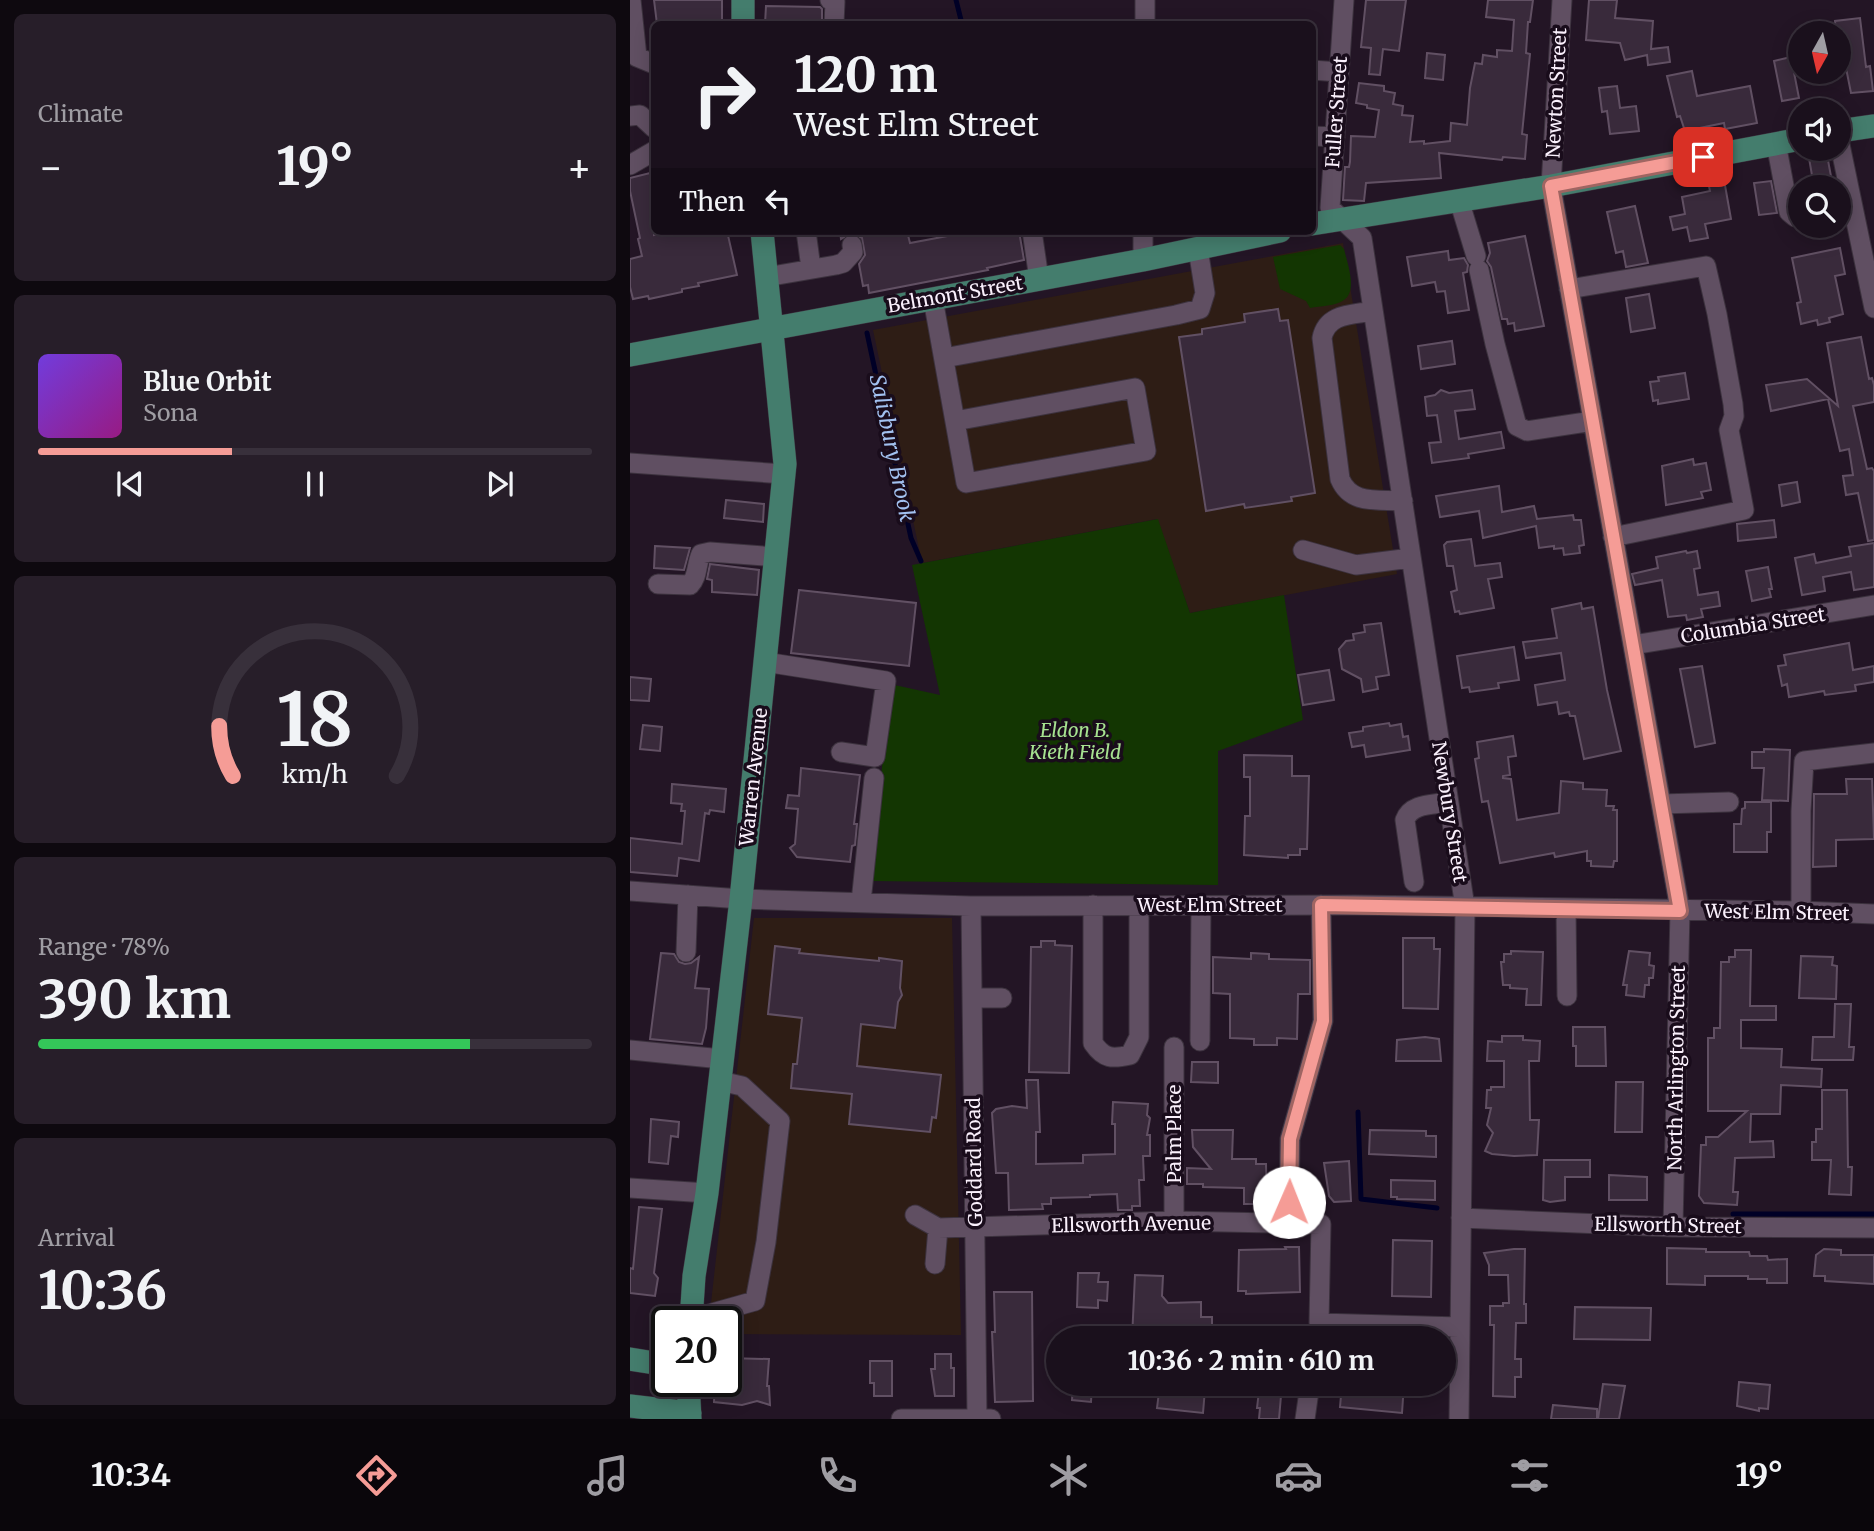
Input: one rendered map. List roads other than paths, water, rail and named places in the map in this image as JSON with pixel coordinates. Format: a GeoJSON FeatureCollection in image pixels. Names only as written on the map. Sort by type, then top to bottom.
{"type":"FeatureCollection","features":[{"type":"Feature","properties":{"kind":"main road"},"geometry":{"type":"LineString","coordinates":[[743,0],[743,21]]}},
{"type":"Feature","properties":{"kind":"main road"},"geometry":{"type":"LineString","coordinates":[[1851,129],[1874,126]]}},
{"type":"Feature","properties":{"kind":"main road"},"geometry":{"type":"LineString","coordinates":[[1316,223],[1551,186],[1788,141]]}},
{"type":"Feature","properties":{"kind":"main road","name":"Warren Avenue"},"geometry":{"type":"LineString","coordinates":[[692,1306],[741,899],[785,464],[762,235]]}},
{"type":"Feature","properties":{"kind":"main road","name":"Belmont Street"},"geometry":{"type":"LineString","coordinates":[[630,355],[1143,260],[1261,235]]}},
{"type":"Feature","properties":{"kind":"main road"},"geometry":{"type":"LineString","coordinates":[[630,1359],[651,1362]]}},
{"type":"Feature","properties":{"kind":"main road"},"geometry":{"type":"LineString","coordinates":[[630,1406],[690,1416],[689,1397]]}},
{"type":"Feature","properties":{"kind":"street"},"geometry":{"type":"LineString","coordinates":[[631,0],[637,57],[651,63]]}},
{"type":"Feature","properties":{"kind":"street"},"geometry":{"type":"LineString","coordinates":[[830,0],[835,2],[834,21]]}},
{"type":"Feature","properties":{"kind":"street"},"geometry":{"type":"LineString","coordinates":[[1145,0],[1145,21]]}},
{"type":"Feature","properties":{"kind":"street","name":"Fuller Street"},"geometry":{"type":"LineString","coordinates":[[1342,218],[1330,208],[1344,0]]}},
{"type":"Feature","properties":{"kind":"street","name":"Newton Street"},"geometry":{"type":"LineString","coordinates":[[1562,0],[1551,186],[1613,537]]}},
{"type":"Feature","properties":{"kind":"street"},"geometry":{"type":"LineString","coordinates":[[1316,69],[1339,72]]}},
{"type":"Feature","properties":{"kind":"street"},"geometry":{"type":"LineString","coordinates":[[630,116],[640,115],[651,125]]}},
{"type":"Feature","properties":{"kind":"street"},"geometry":{"type":"LineString","coordinates":[[1316,136],[1335,137]]}},
{"type":"Feature","properties":{"kind":"street"},"geometry":{"type":"LineString","coordinates":[[1776,143],[1788,207]]}},
{"type":"Feature","properties":{"kind":"street"},"geometry":{"type":"LineString","coordinates":[[630,165],[651,153]]}},
{"type":"Feature","properties":{"kind":"street"},"geometry":{"type":"LineString","coordinates":[[1459,200],[1517,426],[1527,431],[1593,421]]}},
{"type":"Feature","properties":{"kind":"street","name":"Newbury Street"},"geometry":{"type":"LineString","coordinates":[[1342,218],[1362,238],[1465,907],[1459,1419]]}},
{"type":"Feature","properties":{"kind":"street"},"geometry":{"type":"LineString","coordinates":[[1851,227],[1874,308]]}},
{"type":"Feature","properties":{"kind":"street"},"geometry":{"type":"LineString","coordinates":[[807,235],[811,268]]}},
{"type":"Feature","properties":{"kind":"street"},"geometry":{"type":"LineString","coordinates":[[1032,235],[1039,279]]}},
{"type":"Feature","properties":{"kind":"street"},"geometry":{"type":"LineString","coordinates":[[1143,235],[1143,260]]}},
{"type":"Feature","properties":{"kind":"street"},"geometry":{"type":"LineString","coordinates":[[766,277],[843,263],[853,252],[852,245]]}},
{"type":"Feature","properties":{"kind":"street"},"geometry":{"type":"LineString","coordinates":[[944,358],[1200,309],[1205,293],[1198,248]]}},
{"type":"Feature","properties":{"kind":"street"},"geometry":{"type":"LineString","coordinates":[[1569,289],[1706,266],[1717,314],[1734,416],[1729,430],[1744,510],[1613,537]]}},
{"type":"Feature","properties":{"kind":"street"},"geometry":{"type":"LineString","coordinates":[[933,299],[955,421],[967,483],[1146,451],[1135,388],[955,421]]}},
{"type":"Feature","properties":{"kind":"street"},"geometry":{"type":"LineString","coordinates":[[1373,311],[1332,319],[1324,328],[1322,338],[1340,479],[1345,490],[1353,496],[1403,501]]}},
{"type":"Feature","properties":{"kind":"street"},"geometry":{"type":"LineString","coordinates":[[630,463],[784,474]]}},
{"type":"Feature","properties":{"kind":"street","name":"North Arlington Street"},"geometry":{"type":"LineString","coordinates":[[1613,537],[1680,911],[1672,1227]]}},
{"type":"Feature","properties":{"kind":"street"},"geometry":{"type":"LineString","coordinates":[[1303,550],[1356,565],[1411,558]]}},
{"type":"Feature","properties":{"kind":"street"},"geometry":{"type":"LineString","coordinates":[[659,583],[690,585],[695,580],[701,554],[710,552],[776,557]]}},
{"type":"Feature","properties":{"kind":"street","name":"Columbia Street"},"geometry":{"type":"LineString","coordinates":[[1633,645],[1874,605]]}},
{"type":"Feature","properties":{"kind":"street"},"geometry":{"type":"LineString","coordinates":[[765,662],[886,681],[874,757],[841,752]]}},
{"type":"Feature","properties":{"kind":"street"},"geometry":{"type":"LineString","coordinates":[[1801,911],[1804,761],[1874,753]]}},
{"type":"Feature","properties":{"kind":"street"},"geometry":{"type":"LineString","coordinates":[[861,902],[874,778]]}},
{"type":"Feature","properties":{"kind":"street"},"geometry":{"type":"LineString","coordinates":[[1413,882],[1405,820],[1407,814],[1418,807],[1448,802]]}},
{"type":"Feature","properties":{"kind":"street"},"geometry":{"type":"LineString","coordinates":[[1661,804],[1729,802]]}},
{"type":"Feature","properties":{"kind":"street","name":"West Elm Street"},"geometry":{"type":"LineString","coordinates":[[630,891],[741,899],[971,906],[1321,905],[1874,914]]}},
{"type":"Feature","properties":{"kind":"street"},"geometry":{"type":"LineString","coordinates":[[686,952],[688,895]]}},
{"type":"Feature","properties":{"kind":"street"},"geometry":{"type":"LineString","coordinates":[[1093,905],[1093,1043],[1101,1054],[1116,1058],[1130,1055],[1139,1037],[1139,905]]}},
{"type":"Feature","properties":{"kind":"street"},"geometry":{"type":"LineString","coordinates":[[1200,1041],[1201,905]]}},
{"type":"Feature","properties":{"kind":"street"},"geometry":{"type":"LineString","coordinates":[[1289,1224],[1290,1139],[1323,1021],[1321,905]]}},
{"type":"Feature","properties":{"kind":"street","name":"Goddard Road"},"geometry":{"type":"LineString","coordinates":[[971,906],[974,1228],[984,1419]]}},
{"type":"Feature","properties":{"kind":"street"},"geometry":{"type":"LineString","coordinates":[[1566,909],[1567,996]]}},
{"type":"Feature","properties":{"kind":"street"},"geometry":{"type":"LineString","coordinates":[[972,998],[1002,998]]}},
{"type":"Feature","properties":{"kind":"street","name":"Palm Place"},"geometry":{"type":"LineString","coordinates":[[1174,1047],[1174,1220]]}},
{"type":"Feature","properties":{"kind":"street"},"geometry":{"type":"LineString","coordinates":[[630,1054],[721,1070],[780,1121],[766,1242],[755,1301],[738,1306]]}},
{"type":"Feature","properties":{"kind":"street"},"geometry":{"type":"LineString","coordinates":[[630,1188],[707,1193]]}},
{"type":"Feature","properties":{"kind":"street"},"geometry":{"type":"LineString","coordinates":[[915,1215],[938,1228],[935,1264]]}},
{"type":"Feature","properties":{"kind":"street","name":"Ellsworth Street"},"geometry":{"type":"LineString","coordinates":[[1461,1218],[1672,1227],[1874,1228]]}},
{"type":"Feature","properties":{"kind":"street","name":"Ellsworth Avenue"},"geometry":{"type":"LineString","coordinates":[[938,1228],[1174,1220],[1321,1224],[1318,1326]]}},
{"type":"Feature","properties":{"kind":"street"},"geometry":{"type":"LineString","coordinates":[[1305,1419],[1308,1396]]}},
{"type":"Feature","properties":{"kind":"street"},"geometry":{"type":"LineString","coordinates":[[901,1419],[984,1419]]}},
{"type":"Feature","properties":{"kind":"waterway","name":"Salisbury Brook"},"geometry":{"type":"LineString","coordinates":[[956,0],[961,21]]}},
{"type":"Feature","properties":{"kind":"waterway","name":"Salisbury Brook"},"geometry":{"type":"LineString","coordinates":[[867,333],[911,538],[921,561]]}},
{"type":"Feature","properties":{"kind":"waterway","name":"Salisbury Brook"},"geometry":{"type":"LineString","coordinates":[[1358,1112],[1361,1199],[1437,1208]]}},
{"type":"Feature","properties":{"kind":"waterway","name":"Salisbury Brook"},"geometry":{"type":"LineString","coordinates":[[1733,1214],[1874,1214]]}},
{"type":"Feature","properties":{"kind":"park label","name":"Eldon B. Kieth Field"},"geometry":{"type":"Point","coordinates":[1075,741]}}]}
